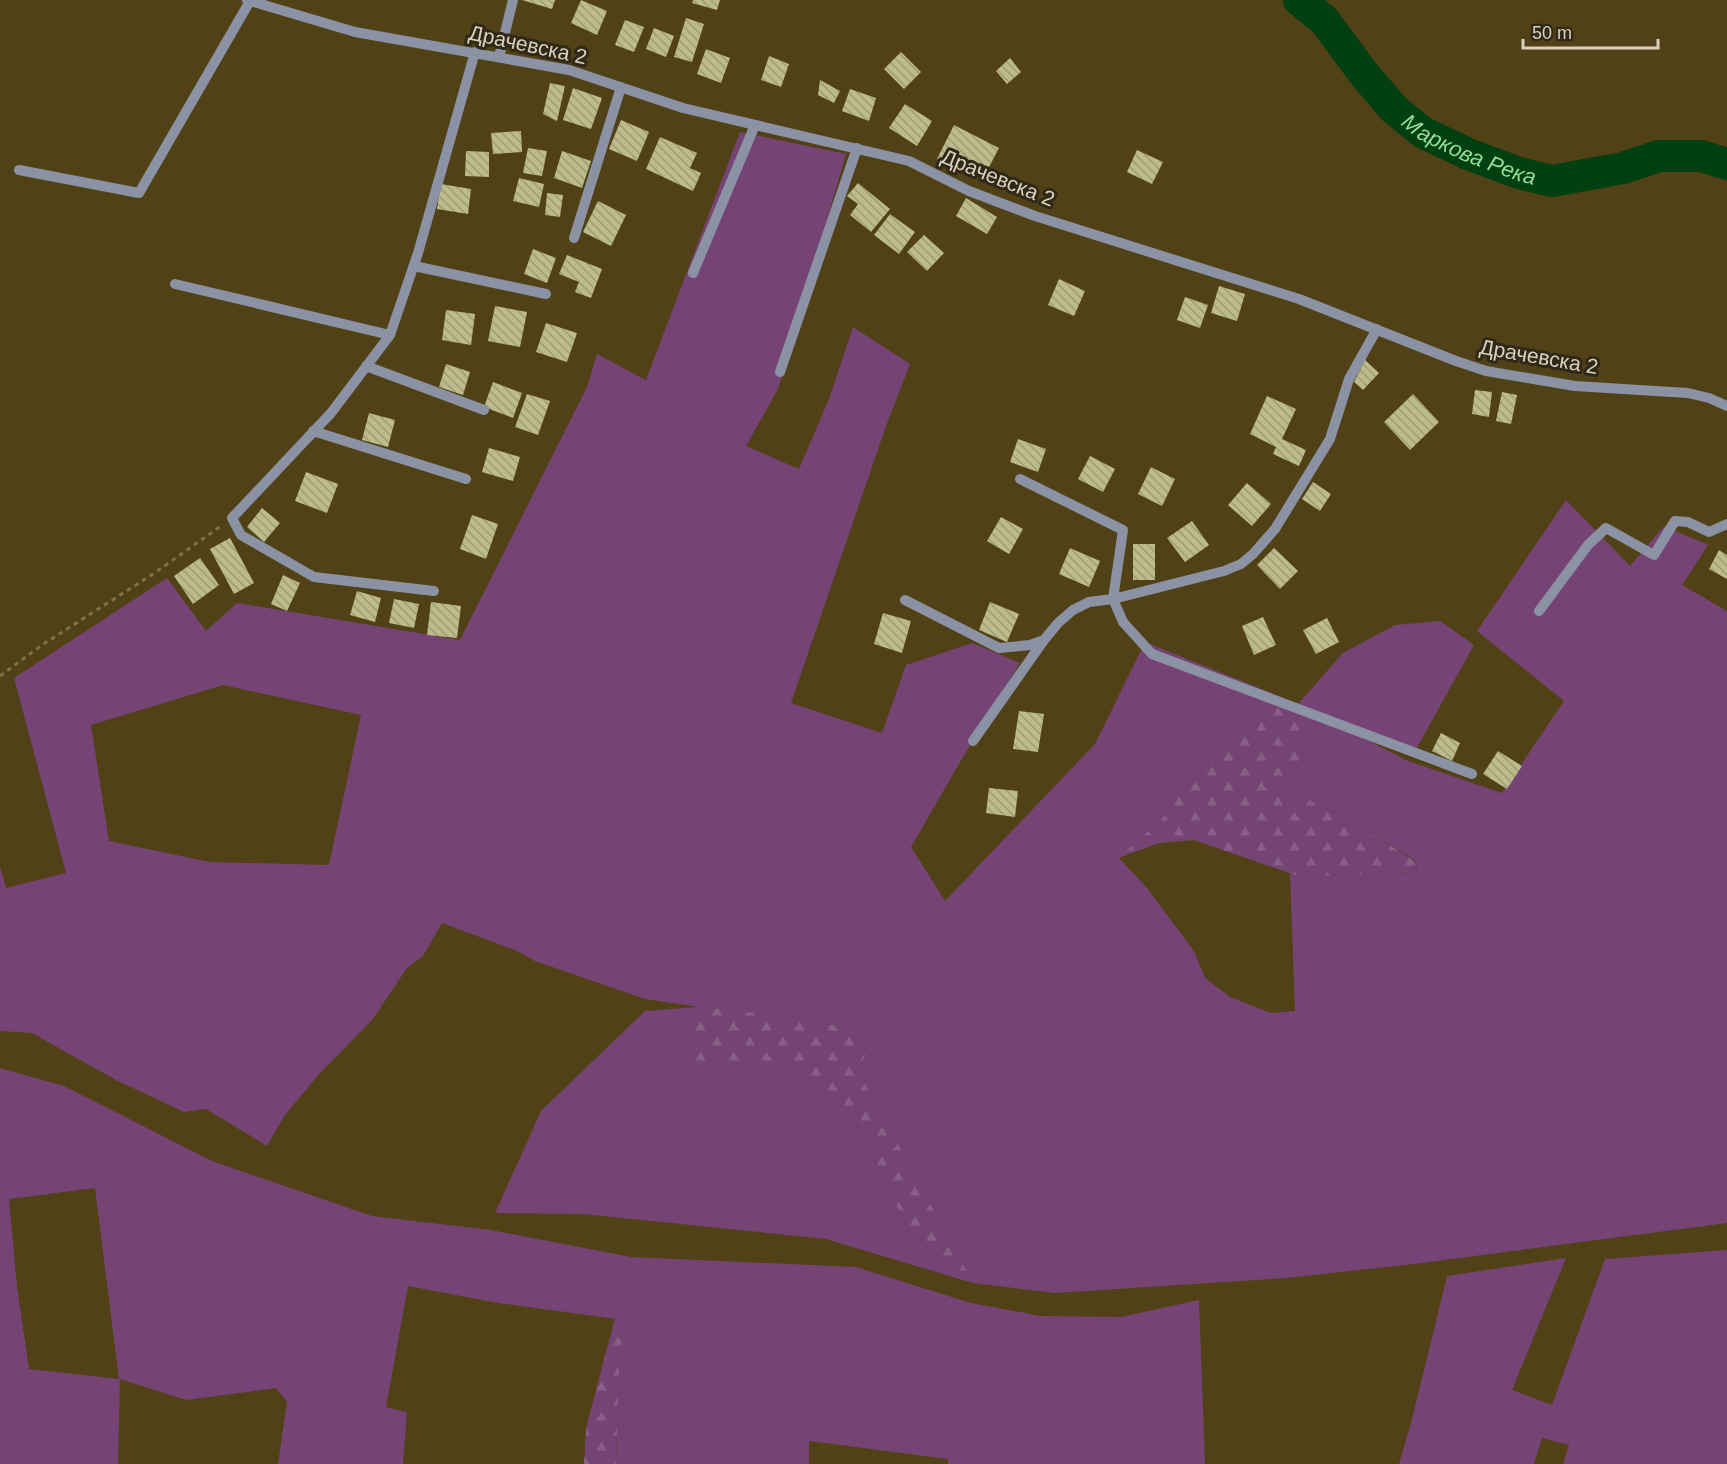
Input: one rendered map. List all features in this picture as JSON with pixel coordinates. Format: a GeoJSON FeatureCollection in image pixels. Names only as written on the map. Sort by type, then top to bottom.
{"type":"FeatureCollection","features":[{"type":"Feature","properties":{"kind":"street"},"geometry":{"type":"LineString","coordinates":[[499,57],[513,0]]}},
{"type":"Feature","properties":{"kind":"street"},"geometry":{"type":"LineString","coordinates":[[19,170],[139,194],[248,1]]}},
{"type":"Feature","properties":{"kind":"street","name":"Драчевска 2"},"geometry":{"type":"LineString","coordinates":[[248,1],[355,32],[569,70],[683,108],[909,161],[969,191],[1035,216],[1299,299],[1486,371],[1575,386],[1688,393],[1709,398],[1727,406]]}},
{"type":"Feature","properties":{"kind":"street"},"geometry":{"type":"LineString","coordinates":[[434,591],[314,577],[241,535],[232,518],[331,412],[390,335],[414,266],[475,52]]}},
{"type":"Feature","properties":{"kind":"street"},"geometry":{"type":"LineString","coordinates":[[574,238],[621,87]]}},
{"type":"Feature","properties":{"kind":"street"},"geometry":{"type":"LineString","coordinates":[[693,273],[755,124]]}},
{"type":"Feature","properties":{"kind":"street"},"geometry":{"type":"LineString","coordinates":[[780,372],[857,148]]}},
{"type":"Feature","properties":{"kind":"street"},"geometry":{"type":"LineString","coordinates":[[414,266],[546,294]]}},
{"type":"Feature","properties":{"kind":"street"},"geometry":{"type":"LineString","coordinates":[[175,284],[390,335]]}},
{"type":"Feature","properties":{"kind":"street"},"geometry":{"type":"LineString","coordinates":[[973,741],[1044,640],[1073,610],[1089,602],[1113,599],[1224,571],[1241,564],[1252,555],[1275,529],[1330,439],[1349,379],[1377,329]]}},
{"type":"Feature","properties":{"kind":"street"},"geometry":{"type":"LineString","coordinates":[[366,366],[484,410]]}},
{"type":"Feature","properties":{"kind":"street"},"geometry":{"type":"LineString","coordinates":[[314,431],[466,479]]}},
{"type":"Feature","properties":{"kind":"street"},"geometry":{"type":"LineString","coordinates":[[1020,479],[1123,530],[1113,599],[1123,622],[1152,654],[1472,774]]}},
{"type":"Feature","properties":{"kind":"street"},"geometry":{"type":"LineString","coordinates":[[1539,611],[1588,545],[1606,528],[1654,555],[1675,521],[1688,522],[1709,532],[1727,524]]}},
{"type":"Feature","properties":{"kind":"street"},"geometry":{"type":"LineString","coordinates":[[905,600],[999,648],[1030,645],[1044,640]]}},
{"type":"Feature","properties":{"kind":"path"},"geometry":{"type":"LineString","coordinates":[[0,676],[42,645],[153,574],[232,518]]}},
{"type":"Feature","properties":{"kind":"green space"},"geometry":{"type":"Polygon","coordinates":[[[740,132],[846,154],[778,389],[746,446],[799,469],[829,399],[853,327],[910,364],[886,426],[791,703],[882,733],[906,665],[972,643],[1020,663],[911,847],[945,901],[1095,744],[1145,642],[1269,692],[1187,786],[1161,820],[1119,858],[1147,888],[1194,951],[1205,978],[1230,997],[1271,1013],[1295,1011],[1290,873],[1302,877],[1417,872],[1416,861],[1361,826],[1289,790],[1319,715],[1408,761],[1502,793],[1564,701],[1477,631],[1566,500],[1630,566],[1664,526],[1708,545],[1682,585],[1727,611],[1727,1223],[1414,1264],[1286,1278],[1055,1293],[973,1283],[826,1239],[583,1214],[495,1213],[541,1111],[645,1011],[698,1007],[645,999],[535,961],[515,950],[442,923],[423,956],[407,968],[372,1020],[321,1072],[285,1115],[267,1146],[206,1109],[184,1112],[116,1080],[32,1033],[0,1031],[0,866],[6,888],[66,873],[14,678],[167,578],[206,631],[237,603],[460,640],[587,387],[597,354],[646,380],[740,132]],[[223,685],[91,725],[109,841],[210,862],[329,865],[361,715],[223,685]],[[701,1008],[834,1095],[854,1118],[909,1231],[972,1282],[860,1074],[870,1033],[796,1017],[701,1008]]]}},
{"type":"Feature","properties":{"kind":"green space"},"geometry":{"type":"Polygon","coordinates":[[[1440,621],[1474,645],[1414,753],[1298,704],[1343,653],[1395,625],[1440,621]]]}},
{"type":"Feature","properties":{"kind":"green space"},"geometry":{"type":"Polygon","coordinates":[[[1269,692],[1319,715],[1289,790],[1361,826],[1416,862],[1417,872],[1301,877],[1194,840],[1159,843],[1118,858],[1161,820],[1187,786],[1269,692]]]}},
{"type":"Feature","properties":{"kind":"green space"},"geometry":{"type":"Polygon","coordinates":[[[701,1007],[796,1017],[870,1033],[860,1074],[973,1283],[909,1231],[854,1118],[834,1095],[793,1068],[687,1065],[701,1007]]]}},
{"type":"Feature","properties":{"kind":"green space"},"geometry":{"type":"Polygon","coordinates":[[[0,1068],[64,1086],[212,1161],[372,1216],[491,1230],[631,1257],[856,1267],[971,1303],[1041,1316],[1121,1317],[1199,1300],[1205,1464],[948,1464],[948,1459],[809,1441],[809,1464],[616,1464],[619,1370],[624,1320],[498,1303],[408,1286],[386,1407],[407,1412],[403,1464],[278,1464],[287,1402],[276,1388],[186,1400],[120,1379],[118,1464],[0,1464],[0,1068]],[[95,1188],[9,1199],[17,1287],[29,1369],[119,1379],[95,1188]]]}},
{"type":"Feature","properties":{"kind":"green space"},"geometry":{"type":"Polygon","coordinates":[[[1727,1250],[1727,1464],[1563,1464],[1569,1445],[1542,1438],[1534,1464],[1399,1464],[1447,1276],[1566,1258],[1512,1390],[1552,1405],[1605,1259],[1727,1250]]]}},
{"type":"Feature","properties":{"kind":"green space"},"geometry":{"type":"Polygon","coordinates":[[[615,1318],[624,1320],[619,1370],[616,1464],[584,1464],[586,1428],[615,1318]]]}},
{"type":"Feature","properties":{"kind":"building"},"geometry":{"type":"Polygon","coordinates":[[[522,0],[555,0],[552,9],[522,0]]]}},
{"type":"Feature","properties":{"kind":"building"},"geometry":{"type":"Polygon","coordinates":[[[581,0],[607,11],[597,35],[571,23],[581,0]]]}},
{"type":"Feature","properties":{"kind":"building"},"geometry":{"type":"Polygon","coordinates":[[[693,0],[720,0],[717,10],[692,3],[693,0]]]}},
{"type":"Feature","properties":{"kind":"building"},"geometry":{"type":"Polygon","coordinates":[[[686,18],[704,24],[692,62],[674,57],[686,18]]]}},
{"type":"Feature","properties":{"kind":"building"},"geometry":{"type":"Polygon","coordinates":[[[625,20],[644,27],[634,52],[615,45],[625,20]]]}},
{"type":"Feature","properties":{"kind":"building"},"geometry":{"type":"Polygon","coordinates":[[[654,28],[674,36],[666,57],[646,49],[654,28]]]}},
{"type":"Feature","properties":{"kind":"building"},"geometry":{"type":"Polygon","coordinates":[[[706,49],[730,58],[721,83],[697,74],[706,49]]]}},
{"type":"Feature","properties":{"kind":"building"},"geometry":{"type":"Polygon","coordinates":[[[901,52],[921,72],[904,89],[884,69],[901,52]]]}},
{"type":"Feature","properties":{"kind":"building"},"geometry":{"type":"Polygon","coordinates":[[[769,56],[789,64],[781,87],[761,80],[769,56]]]}},
{"type":"Feature","properties":{"kind":"building"},"geometry":{"type":"Polygon","coordinates":[[[1010,58],[1021,72],[1007,84],[996,71],[1010,58]]]}},
{"type":"Feature","properties":{"kind":"building"},"geometry":{"type":"Polygon","coordinates":[[[820,80],[840,91],[834,103],[818,95],[820,80]]]}},
{"type":"Feature","properties":{"kind":"building"},"geometry":{"type":"Polygon","coordinates":[[[550,83],[565,86],[557,121],[543,114],[550,83]]]}},
{"type":"Feature","properties":{"kind":"building"},"geometry":{"type":"Polygon","coordinates":[[[573,88],[602,98],[591,129],[563,120],[573,88]]]}},
{"type":"Feature","properties":{"kind":"building"},"geometry":{"type":"Polygon","coordinates":[[[850,89],[876,98],[869,121],[842,111],[850,89]]]}},
{"type":"Feature","properties":{"kind":"building"},"geometry":{"type":"Polygon","coordinates":[[[905,104],[932,121],[917,146],[889,128],[905,104]]]}},
{"type":"Feature","properties":{"kind":"building"},"geometry":{"type":"Polygon","coordinates":[[[621,120],[649,132],[637,161],[609,149],[621,120]]]}},
{"type":"Feature","properties":{"kind":"building"},"geometry":{"type":"Polygon","coordinates":[[[954,125],[999,148],[988,169],[974,162],[967,175],[937,159],[954,125]]]}},
{"type":"Feature","properties":{"kind":"building"},"geometry":{"type":"Polygon","coordinates":[[[521,131],[522,152],[493,154],[491,133],[521,131]]]}},
{"type":"Feature","properties":{"kind":"building"},"geometry":{"type":"Polygon","coordinates":[[[660,137],[697,153],[690,168],[701,173],[693,191],[646,169],[660,137]]]}},
{"type":"Feature","properties":{"kind":"building"},"geometry":{"type":"Polygon","coordinates":[[[528,148],[547,151],[542,176],[523,173],[528,148]]]}},
{"type":"Feature","properties":{"kind":"building"},"geometry":{"type":"Polygon","coordinates":[[[1137,150],[1163,162],[1152,184],[1127,172],[1137,150]]]}},
{"type":"Feature","properties":{"kind":"building"},"geometry":{"type":"Polygon","coordinates":[[[466,151],[489,152],[489,177],[465,176],[466,151]]]}},
{"type":"Feature","properties":{"kind":"building"},"geometry":{"type":"Polygon","coordinates":[[[562,151],[591,161],[582,188],[554,178],[562,151]]]}},
{"type":"Feature","properties":{"kind":"building"},"geometry":{"type":"Polygon","coordinates":[[[519,178],[544,184],[539,207],[513,201],[519,178]]]}},
{"type":"Feature","properties":{"kind":"building"},"geometry":{"type":"Polygon","coordinates":[[[858,183],[890,209],[871,232],[850,215],[858,204],[847,196],[858,183]]]}},
{"type":"Feature","properties":{"kind":"building"},"geometry":{"type":"Polygon","coordinates":[[[441,184],[471,189],[468,214],[437,209],[441,184]]]}},
{"type":"Feature","properties":{"kind":"building"},"geometry":{"type":"Polygon","coordinates":[[[547,193],[563,195],[560,217],[545,215],[547,193]]]}},
{"type":"Feature","properties":{"kind":"building"},"geometry":{"type":"Polygon","coordinates":[[[966,198],[997,217],[987,234],[956,216],[966,198]]]}},
{"type":"Feature","properties":{"kind":"building"},"geometry":{"type":"Polygon","coordinates":[[[598,201],[626,215],[611,246],[583,232],[598,201]]]}},
{"type":"Feature","properties":{"kind":"building"},"geometry":{"type":"Polygon","coordinates":[[[890,214],[915,232],[899,254],[874,235],[890,214]]]}},
{"type":"Feature","properties":{"kind":"building"},"geometry":{"type":"Polygon","coordinates":[[[924,235],[944,253],[927,271],[907,252],[924,235]]]}},
{"type":"Feature","properties":{"kind":"building"},"geometry":{"type":"Polygon","coordinates":[[[533,249],[556,258],[547,283],[524,274],[533,249]]]}},
{"type":"Feature","properties":{"kind":"building"},"geometry":{"type":"Polygon","coordinates":[[[567,255],[602,269],[591,298],[575,292],[579,282],[559,274],[567,255]]]}},
{"type":"Feature","properties":{"kind":"building"},"geometry":{"type":"Polygon","coordinates":[[[1059,279],[1085,291],[1074,316],[1048,305],[1059,279]]]}},
{"type":"Feature","properties":{"kind":"building"},"geometry":{"type":"Polygon","coordinates":[[[1219,286],[1245,294],[1237,321],[1211,313],[1219,286]]]}},
{"type":"Feature","properties":{"kind":"building"},"geometry":{"type":"Polygon","coordinates":[[[1185,297],[1208,305],[1200,328],[1177,320],[1185,297]]]}},
{"type":"Feature","properties":{"kind":"building"},"geometry":{"type":"Polygon","coordinates":[[[495,306],[527,312],[520,347],[488,341],[495,306]]]}},
{"type":"Feature","properties":{"kind":"building"},"geometry":{"type":"Polygon","coordinates":[[[446,310],[475,314],[471,345],[442,340],[446,310]]]}},
{"type":"Feature","properties":{"kind":"building"},"geometry":{"type":"Polygon","coordinates":[[[546,323],[577,333],[567,362],[536,352],[546,323]]]}},
{"type":"Feature","properties":{"kind":"building"},"geometry":{"type":"Polygon","coordinates":[[[1365,360],[1379,373],[1363,390],[1354,382],[1365,360]]]}},
{"type":"Feature","properties":{"kind":"building"},"geometry":{"type":"Polygon","coordinates":[[[446,364],[470,372],[463,395],[439,387],[446,364]]]}},
{"type":"Feature","properties":{"kind":"building"},"geometry":{"type":"Polygon","coordinates":[[[493,382],[522,393],[513,418],[484,407],[493,382]]]}},
{"type":"Feature","properties":{"kind":"building"},"geometry":{"type":"Polygon","coordinates":[[[1475,390],[1492,392],[1489,417],[1472,414],[1475,390]]]}},
{"type":"Feature","properties":{"kind":"building"},"geometry":{"type":"Polygon","coordinates":[[[1502,392],[1517,395],[1511,424],[1496,421],[1502,392]]]}},
{"type":"Feature","properties":{"kind":"building"},"geometry":{"type":"Polygon","coordinates":[[[527,394],[550,401],[538,435],[515,427],[527,394]]]}},
{"type":"Feature","properties":{"kind":"building"},"geometry":{"type":"Polygon","coordinates":[[[1413,394],[1439,422],[1410,450],[1384,422],[1413,394]]]}},
{"type":"Feature","properties":{"kind":"building"},"geometry":{"type":"Polygon","coordinates":[[[1267,396],[1296,409],[1282,439],[1306,450],[1299,466],[1273,454],[1276,447],[1250,434],[1267,396]]]}},
{"type":"Feature","properties":{"kind":"building"},"geometry":{"type":"Polygon","coordinates":[[[369,413],[395,420],[388,447],[362,440],[369,413]]]}},
{"type":"Feature","properties":{"kind":"building"},"geometry":{"type":"Polygon","coordinates":[[[1018,439],[1046,449],[1038,472],[1010,462],[1018,439]]]}},
{"type":"Feature","properties":{"kind":"building"},"geometry":{"type":"Polygon","coordinates":[[[489,448],[520,457],[513,481],[482,472],[489,448]]]}},
{"type":"Feature","properties":{"kind":"building"},"geometry":{"type":"Polygon","coordinates":[[[1090,456],[1115,469],[1103,492],[1078,479],[1090,456]]]}},
{"type":"Feature","properties":{"kind":"building"},"geometry":{"type":"Polygon","coordinates":[[[1151,467],[1175,479],[1162,506],[1138,494],[1151,467]]]}},
{"type":"Feature","properties":{"kind":"building"},"geometry":{"type":"Polygon","coordinates":[[[306,472],[338,484],[327,513],[295,501],[306,472]]]}},
{"type":"Feature","properties":{"kind":"building"},"geometry":{"type":"Polygon","coordinates":[[[1313,482],[1331,494],[1320,511],[1302,499],[1313,482]]]}},
{"type":"Feature","properties":{"kind":"building"},"geometry":{"type":"Polygon","coordinates":[[[1247,483],[1271,504],[1252,526],[1228,505],[1247,483]]]}},
{"type":"Feature","properties":{"kind":"building"},"geometry":{"type":"Polygon","coordinates":[[[262,508],[280,523],[264,542],[247,527],[262,508]]]}},
{"type":"Feature","properties":{"kind":"building"},"geometry":{"type":"Polygon","coordinates":[[[472,515],[498,524],[486,559],[460,549],[472,515]]]}},
{"type":"Feature","properties":{"kind":"building"},"geometry":{"type":"Polygon","coordinates":[[[1001,517],[1023,529],[1009,554],[987,541],[1001,517]]]}},
{"type":"Feature","properties":{"kind":"building"},"geometry":{"type":"Polygon","coordinates":[[[1192,521],[1209,545],[1185,562],[1167,538],[1192,521]]]}},
{"type":"Feature","properties":{"kind":"building"},"geometry":{"type":"Polygon","coordinates":[[[230,538],[254,583],[234,594],[210,549],[230,538]]]}},
{"type":"Feature","properties":{"kind":"building"},"geometry":{"type":"Polygon","coordinates":[[[1133,544],[1155,544],[1155,580],[1133,580],[1133,544]]]}},
{"type":"Feature","properties":{"kind":"building"},"geometry":{"type":"Polygon","coordinates":[[[1070,548],[1100,561],[1089,587],[1059,574],[1070,548]]]}},
{"type":"Feature","properties":{"kind":"building"},"geometry":{"type":"Polygon","coordinates":[[[1274,548],[1298,571],[1280,589],[1257,565],[1274,548]]]}},
{"type":"Feature","properties":{"kind":"building"},"geometry":{"type":"Polygon","coordinates":[[[1719,550],[1727,555],[1727,579],[1709,569],[1719,550]]]}},
{"type":"Feature","properties":{"kind":"building"},"geometry":{"type":"Polygon","coordinates":[[[200,558],[219,585],[193,604],[174,576],[200,558]]]}},
{"type":"Feature","properties":{"kind":"building"},"geometry":{"type":"Polygon","coordinates":[[[283,575],[300,583],[287,611],[271,604],[283,575]]]}},
{"type":"Feature","properties":{"kind":"building"},"geometry":{"type":"Polygon","coordinates":[[[357,591],[381,598],[375,622],[350,615],[357,591]]]}},
{"type":"Feature","properties":{"kind":"building"},"geometry":{"type":"Polygon","coordinates":[[[394,599],[419,604],[414,628],[389,623],[394,599]]]}},
{"type":"Feature","properties":{"kind":"building"},"geometry":{"type":"Polygon","coordinates":[[[431,602],[461,606],[457,638],[427,635],[431,602]]]}},
{"type":"Feature","properties":{"kind":"building"},"geometry":{"type":"Polygon","coordinates":[[[990,602],[1019,614],[1007,642],[979,630],[990,602]]]}},
{"type":"Feature","properties":{"kind":"building"},"geometry":{"type":"Polygon","coordinates":[[[883,613],[911,621],[902,653],[874,644],[883,613]]]}},
{"type":"Feature","properties":{"kind":"building"},"geometry":{"type":"Polygon","coordinates":[[[1263,617],[1276,645],[1254,655],[1242,626],[1263,617]]]}},
{"type":"Feature","properties":{"kind":"building"},"geometry":{"type":"Polygon","coordinates":[[[1327,618],[1339,642],[1316,654],[1303,630],[1327,618]]]}},
{"type":"Feature","properties":{"kind":"building"},"geometry":{"type":"Polygon","coordinates":[[[1019,711],[1044,714],[1038,752],[1013,749],[1019,711]]]}},
{"type":"Feature","properties":{"kind":"building"},"geometry":{"type":"Polygon","coordinates":[[[1441,733],[1460,743],[1452,761],[1432,751],[1441,733]]]}},
{"type":"Feature","properties":{"kind":"building"},"geometry":{"type":"Polygon","coordinates":[[[1498,751],[1522,766],[1507,789],[1483,774],[1498,751]]]}},
{"type":"Feature","properties":{"kind":"building"},"geometry":{"type":"Polygon","coordinates":[[[989,788],[1018,791],[1015,817],[986,813],[989,788]]]}},
{"type":"Feature","properties":{"kind":"waterway","name":"Маркова Река"},"geometry":{"type":"LineString","coordinates":[[1299,0],[1324,20],[1364,74],[1394,109],[1422,132],[1468,154],[1519,173],[1552,181],[1623,168],[1659,156],[1701,156],[1727,164]]}}]}
